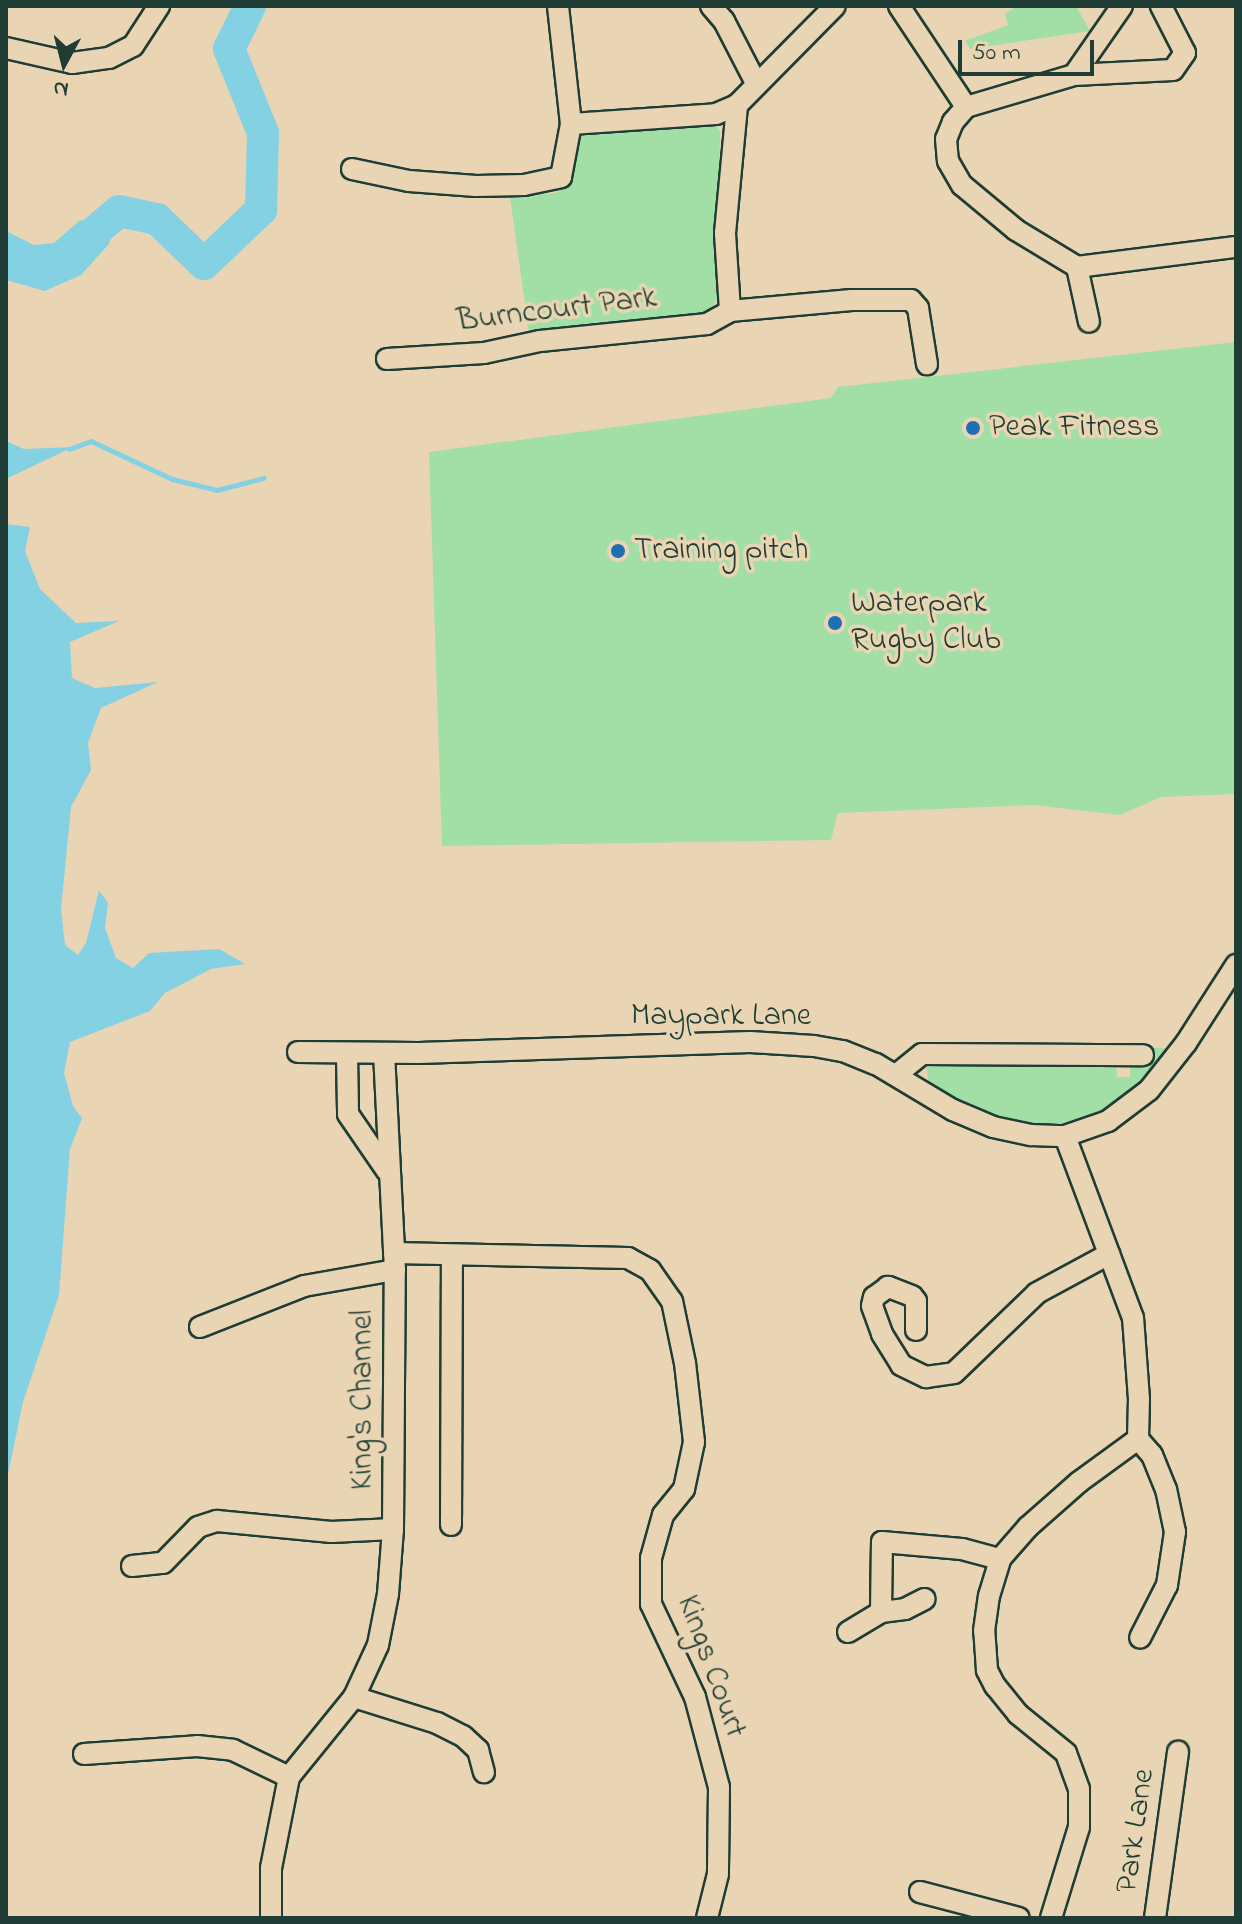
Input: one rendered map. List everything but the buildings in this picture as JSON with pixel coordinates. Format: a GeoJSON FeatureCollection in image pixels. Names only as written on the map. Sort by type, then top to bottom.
{"type":"FeatureCollection","features":[{"type":"Feature","properties":{"kind":"street"},"geometry":{"type":"LineString","coordinates":[[6,48],[62,62],[109,58],[133,46],[159,6]]}},
{"type":"Feature","properties":{"kind":"street"},"geometry":{"type":"LineString","coordinates":[[352,169],[409,181],[476,186],[524,185],[561,177],[571,124],[558,6]]}},
{"type":"Feature","properties":{"kind":"street"},"geometry":{"type":"LineString","coordinates":[[711,6],[724,21],[756,83]]}},
{"type":"Feature","properties":{"kind":"street"},"geometry":{"type":"LineString","coordinates":[[571,124],[716,114],[737,105],[835,6]]}},
{"type":"Feature","properties":{"kind":"street"},"geometry":{"type":"LineString","coordinates":[[899,6],[966,107]]}},
{"type":"Feature","properties":{"kind":"street"},"geometry":{"type":"LineString","coordinates":[[1074,75],[1122,6]]}},
{"type":"Feature","properties":{"kind":"street"},"geometry":{"type":"LineString","coordinates":[[1161,6],[1185,53],[1173,70],[1074,75],[966,107],[953,122],[946,139],[948,161],[962,185],[1016,230],[1077,267],[1236,247]]}},
{"type":"Feature","properties":{"kind":"street"},"geometry":{"type":"LineString","coordinates":[[730,311],[725,233],[737,105]]}},
{"type":"Feature","properties":{"kind":"street"},"geometry":{"type":"LineString","coordinates":[[1077,267],[1089,322]]}},
{"type":"Feature","properties":{"kind":"street","name":"Burncourt Park"},"geometry":{"type":"LineString","coordinates":[[387,359],[484,353],[540,341],[707,324],[730,311],[852,300],[911,300],[918,308],[927,364]]}},
{"type":"Feature","properties":{"kind":"street","name":"Maypark Lane"},"geometry":{"type":"LineString","coordinates":[[298,1052],[347,1054],[775,1043],[843,1051],[896,1075],[953,1110],[993,1127],[1031,1135],[1065,1136],[1108,1121],[1149,1090],[1186,1043],[1236,965]]}},
{"type":"Feature","properties":{"kind":"street","name":"King's Channel"},"geometry":{"type":"LineString","coordinates":[[268,1918],[271,1868],[289,1777],[354,1697],[378,1645],[388,1594],[393,1529],[394,1262],[387,1171],[384,1053]]}},
{"type":"Feature","properties":{"kind":"street","name":"King's Channel"},"geometry":{"type":"LineString","coordinates":[[347,1054],[348,1114],[387,1171]]}},
{"type":"Feature","properties":{"kind":"street"},"geometry":{"type":"LineString","coordinates":[[896,1075],[922,1054],[1143,1055]]}},
{"type":"Feature","properties":{"kind":"street"},"geometry":{"type":"LineString","coordinates":[[1065,1136],[1133,1318],[1138,1439],[1152,1455],[1166,1489],[1175,1532],[1167,1585],[1140,1638]]}},
{"type":"Feature","properties":{"kind":"street"},"geometry":{"type":"LineString","coordinates":[[916,1330],[916,1301],[912,1296],[888,1287],[874,1297],[872,1306],[882,1334],[901,1365],[926,1377],[954,1373],[1037,1293],[1109,1254]]}},
{"type":"Feature","properties":{"kind":"street"},"geometry":{"type":"LineString","coordinates":[[451,1525],[452,1255]]}},
{"type":"Feature","properties":{"kind":"street","name":"Kings Court"},"geometry":{"type":"LineString","coordinates":[[394,1262],[452,1255],[628,1258],[650,1270],[672,1301],[685,1363],[694,1442],[684,1489],[663,1515],[651,1558],[651,1604],[695,1697],[719,1787],[718,1874],[707,1918]]}},
{"type":"Feature","properties":{"kind":"street","name":"King's Channel"},"geometry":{"type":"LineString","coordinates":[[200,1327],[304,1286],[394,1262]]}},
{"type":"Feature","properties":{"kind":"street"},"geometry":{"type":"LineString","coordinates":[[1051,1918],[1079,1827],[1079,1789],[1066,1753],[1005,1701],[987,1670],[984,1631],[1000,1559],[1028,1527],[1079,1482],[1138,1439]]}},
{"type":"Feature","properties":{"kind":"street","name":"King's Channel"},"geometry":{"type":"LineString","coordinates":[[132,1566],[163,1563],[198,1527],[217,1521],[331,1532],[393,1529]]}},
{"type":"Feature","properties":{"kind":"street"},"geometry":{"type":"LineString","coordinates":[[881,1612],[882,1542],[962,1549],[1000,1559]]}},
{"type":"Feature","properties":{"kind":"street"},"geometry":{"type":"LineString","coordinates":[[848,1632],[881,1612],[905,1609],[925,1599]]}},
{"type":"Feature","properties":{"kind":"street"},"geometry":{"type":"LineString","coordinates":[[354,1697],[437,1723],[463,1736],[478,1750],[484,1772]]}},
{"type":"Feature","properties":{"kind":"street"},"geometry":{"type":"LineString","coordinates":[[84,1754],[197,1746],[233,1750],[289,1777]]}},
{"type":"Feature","properties":{"kind":"street","name":"Park Lane"},"geometry":{"type":"LineString","coordinates":[[1155,1918],[1178,1752]]}},
{"type":"Feature","properties":{"kind":"street"},"geometry":{"type":"LineString","coordinates":[[920,1892],[1019,1918]]}},
{"type":"Feature","properties":{"kind":"green space"},"geometry":{"type":"Polygon","coordinates":[[[1017,6],[1076,6],[1090,31],[970,49],[965,41],[1008,25],[1005,14],[1017,6]]]}},
{"type":"Feature","properties":{"kind":"green space"},"geometry":{"type":"Polygon","coordinates":[[[715,124],[720,132],[717,299],[709,311],[692,317],[529,333],[510,197],[556,193],[570,184],[580,136],[715,124]]]}},
{"type":"Feature","properties":{"kind":"green space","name":"Waterpark Rugby Club"},"geometry":{"type":"Polygon","coordinates":[[[1236,342],[1236,794],[1161,797],[1120,815],[1034,805],[838,813],[831,840],[442,846],[429,452],[831,398],[838,387],[1236,342]]]}},
{"type":"Feature","properties":{"kind":"green space"},"geometry":{"type":"Polygon","coordinates":[[[1146,1048],[1170,1048],[1125,1098],[1077,1123],[1049,1127],[1022,1124],[975,1110],[928,1080],[926,1063],[1116,1063],[1117,1077],[1130,1077],[1130,1063],[1146,1048]]]}},
{"type":"Feature","properties":{"kind":"water"},"geometry":{"type":"Polygon","coordinates":[[[119,211],[109,244],[81,275],[45,291],[6,280],[6,231],[34,245],[54,243],[79,221],[119,211]]]}},
{"type":"Feature","properties":{"kind":"water"},"geometry":{"type":"Polygon","coordinates":[[[6,441],[24,449],[73,447],[6,479],[6,441]]]}},
{"type":"Feature","properties":{"kind":"water"},"geometry":{"type":"Polygon","coordinates":[[[6,524],[30,527],[25,551],[40,589],[76,623],[119,621],[70,642],[72,678],[95,688],[158,682],[101,708],[88,743],[91,770],[71,807],[61,909],[65,945],[78,955],[86,943],[99,890],[108,903],[105,928],[116,958],[133,968],[149,953],[219,949],[245,964],[211,969],[165,993],[150,1011],[70,1042],[64,1073],[73,1106],[82,1118],[70,1149],[59,1295],[23,1402],[6,1484],[6,524]]]}},
{"type":"Feature","properties":{"kind":"waterway"},"geometry":{"type":"LineString","coordinates":[[86,239],[119,211],[157,219],[204,264],[261,210],[263,133],[229,49],[250,6]]}},
{"type":"Feature","properties":{"kind":"waterway"},"geometry":{"type":"LineString","coordinates":[[69,449],[91,441],[172,479],[217,490],[263,478]]}},
{"type":"Feature","properties":{"kind":"place","name":"Peak Fitness"},"geometry":{"type":"Point","coordinates":[973,428]}},
{"type":"Feature","properties":{"kind":"place","name":"Training pitch"},"geometry":{"type":"Point","coordinates":[618,551]}},
{"type":"Feature","properties":{"kind":"place","name":"Waterpark Rugby Club"},"geometry":{"type":"Point","coordinates":[835,623]}}]}
